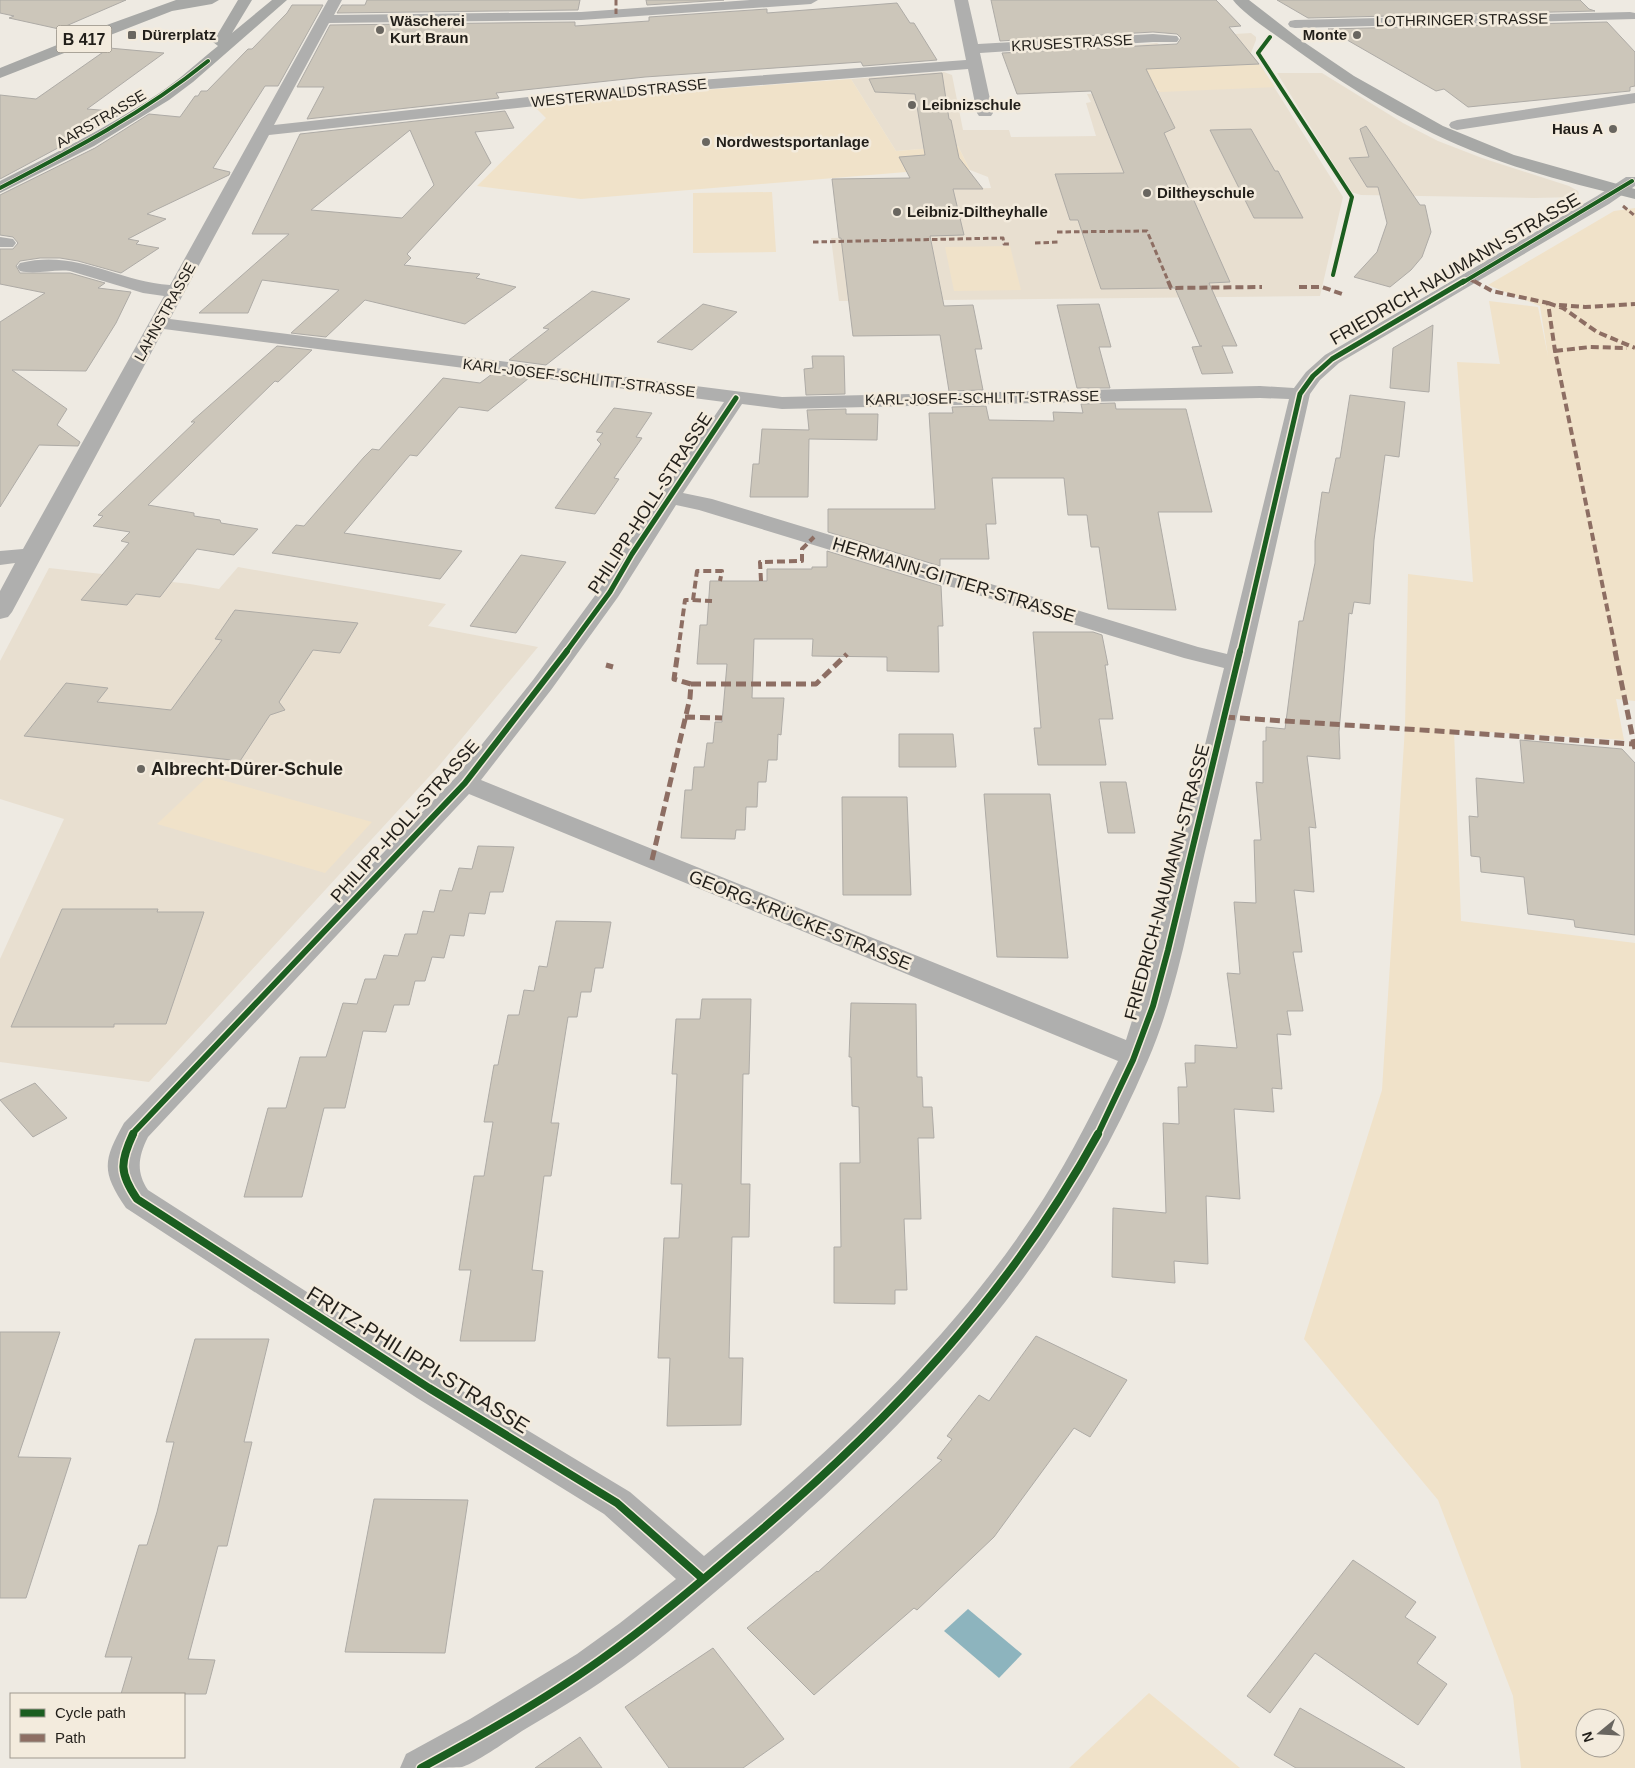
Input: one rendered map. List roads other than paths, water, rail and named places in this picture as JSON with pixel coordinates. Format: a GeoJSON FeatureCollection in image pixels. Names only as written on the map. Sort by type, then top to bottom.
{"type":"FeatureCollection","features":[{"type":"Feature","properties":{"kind":"main road","name":"B 417"},"geometry":{"type":"LineString","coordinates":[[0,73],[109,29],[189,0]]}},
{"type":"Feature","properties":{"kind":"main road","name":"B 417"},"geometry":{"type":"LineString","coordinates":[[169,7],[212,0]]}},
{"type":"Feature","properties":{"kind":"main road","name":"AARSTRASSE"},"geometry":{"type":"LineString","coordinates":[[208,61],[245,0]]}},
{"type":"Feature","properties":{"kind":"main road","name":"AARSTRASSE"},"geometry":{"type":"LineString","coordinates":[[0,188],[116,127],[164,97],[280,0]]}},
{"type":"Feature","properties":{"kind":"main road"},"geometry":{"type":"LineString","coordinates":[[1240,0],[1317,58],[1423,122],[1469,144],[1503,156],[1630,186]]}},
{"type":"Feature","properties":{"kind":"main road"},"geometry":{"type":"LineString","coordinates":[[1291,21],[1332,51],[1379,81],[1457,125],[1520,150],[1630,186]]}},
{"type":"Feature","properties":{"kind":"street"},"geometry":{"type":"LineString","coordinates":[[328,8],[549,17],[616,7],[811,0]]}},
{"type":"Feature","properties":{"kind":"street"},"geometry":{"type":"LineString","coordinates":[[961,0],[985,113]]}},
{"type":"Feature","properties":{"kind":"street"},"geometry":{"type":"LineString","coordinates":[[1615,0],[1632,17]]}},
{"type":"Feature","properties":{"kind":"street","name":"LAHNSTRASSE"},"geometry":{"type":"LineString","coordinates":[[0,612],[265,131],[328,8]]}},
{"type":"Feature","properties":{"kind":"street","name":"LOTHRINGER STRASSE"},"geometry":{"type":"LineString","coordinates":[[1291,21],[1632,17]]}},
{"type":"Feature","properties":{"kind":"street","name":"KRUSESTRASSE"},"geometry":{"type":"LineString","coordinates":[[973,56],[1152,38],[1172,39]]}},
{"type":"Feature","properties":{"kind":"street","name":"WESTERWALDSTRASSE"},"geometry":{"type":"LineString","coordinates":[[265,131],[646,89],[973,56]]}},
{"type":"Feature","properties":{"kind":"street"},"geometry":{"type":"LineString","coordinates":[[1457,125],[1635,98]]}},
{"type":"Feature","properties":{"kind":"street","name":"FRIEDRICH-NAUMANN-STRASSE"},"geometry":{"type":"LineString","coordinates":[[421,1768],[464,1746],[605,1658],[790,1508],[867,1436],[935,1366],[987,1303],[1039,1234],[1077,1173],[1109,1114],[1134,1056],[1157,993],[1300,394],[1313,376],[1332,359],[1630,186]]}},
{"type":"Feature","properties":{"kind":"street"},"geometry":{"type":"LineString","coordinates":[[26,267],[59,264],[72,266],[150,288],[177,291]]}},
{"type":"Feature","properties":{"kind":"street","name":"KARL-JOSEF-SCHLITT-STRASSE"},"geometry":{"type":"LineString","coordinates":[[159,323],[782,403],[1260,392],[1300,394]]}},
{"type":"Feature","properties":{"kind":"street","name":"PHILIPP-HOLL-STRASSE"},"geometry":{"type":"LineString","coordinates":[[121,1167],[135,1132],[465,783],[542,685],[610,592],[632,554],[736,398]]}},
{"type":"Feature","properties":{"kind":"street","name":"HERMANN-GITTER-STRASSE"},"geometry":{"type":"LineString","coordinates":[[671,497],[704,504],[853,548],[1192,653],[1236,663]]}},
{"type":"Feature","properties":{"kind":"street"},"geometry":{"type":"LineString","coordinates":[[0,558],[32,555]]}},
{"type":"Feature","properties":{"kind":"street","name":"GEORG-KRÜCKE-STRASSE"},"geometry":{"type":"LineString","coordinates":[[465,783],[1134,1056]]}},
{"type":"Feature","properties":{"kind":"street","name":"FRITZ-PHILIPPI-STRASSE"},"geometry":{"type":"LineString","coordinates":[[121,1167],[125,1183],[137,1199],[429,1388],[617,1503],[703,1579]]}},
{"type":"Feature","properties":{"kind":"water"},"geometry":{"type":"Polygon","coordinates":[[[968,1609],[1022,1654],[999,1678],[944,1631],[968,1609]]]}},
{"type":"Feature","properties":{"kind":"place","name":"Wäscherei Kurt Braun"},"geometry":{"type":"Point","coordinates":[380,30]}},
{"type":"Feature","properties":{"kind":"place","name":"Dürerplatz"},"geometry":{"type":"Point","coordinates":[132,35]}},
{"type":"Feature","properties":{"kind":"place","name":"Monte"},"geometry":{"type":"Point","coordinates":[1357,35]}},
{"type":"Feature","properties":{"kind":"place","name":"Leibnizschule"},"geometry":{"type":"Point","coordinates":[912,105]}},
{"type":"Feature","properties":{"kind":"place","name":"Haus A"},"geometry":{"type":"Point","coordinates":[1613,129]}},
{"type":"Feature","properties":{"kind":"place","name":"Nordwestsportanlage"},"geometry":{"type":"Point","coordinates":[706,142]}},
{"type":"Feature","properties":{"kind":"place","name":"Diltheyschule"},"geometry":{"type":"Point","coordinates":[1147,193]}},
{"type":"Feature","properties":{"kind":"place","name":"Leibniz-Diltheyhalle"},"geometry":{"type":"Point","coordinates":[897,212]}},
{"type":"Feature","properties":{"kind":"place","name":"Albrecht-Dürer-Schule"},"geometry":{"type":"Point","coordinates":[141,769]}}]}
